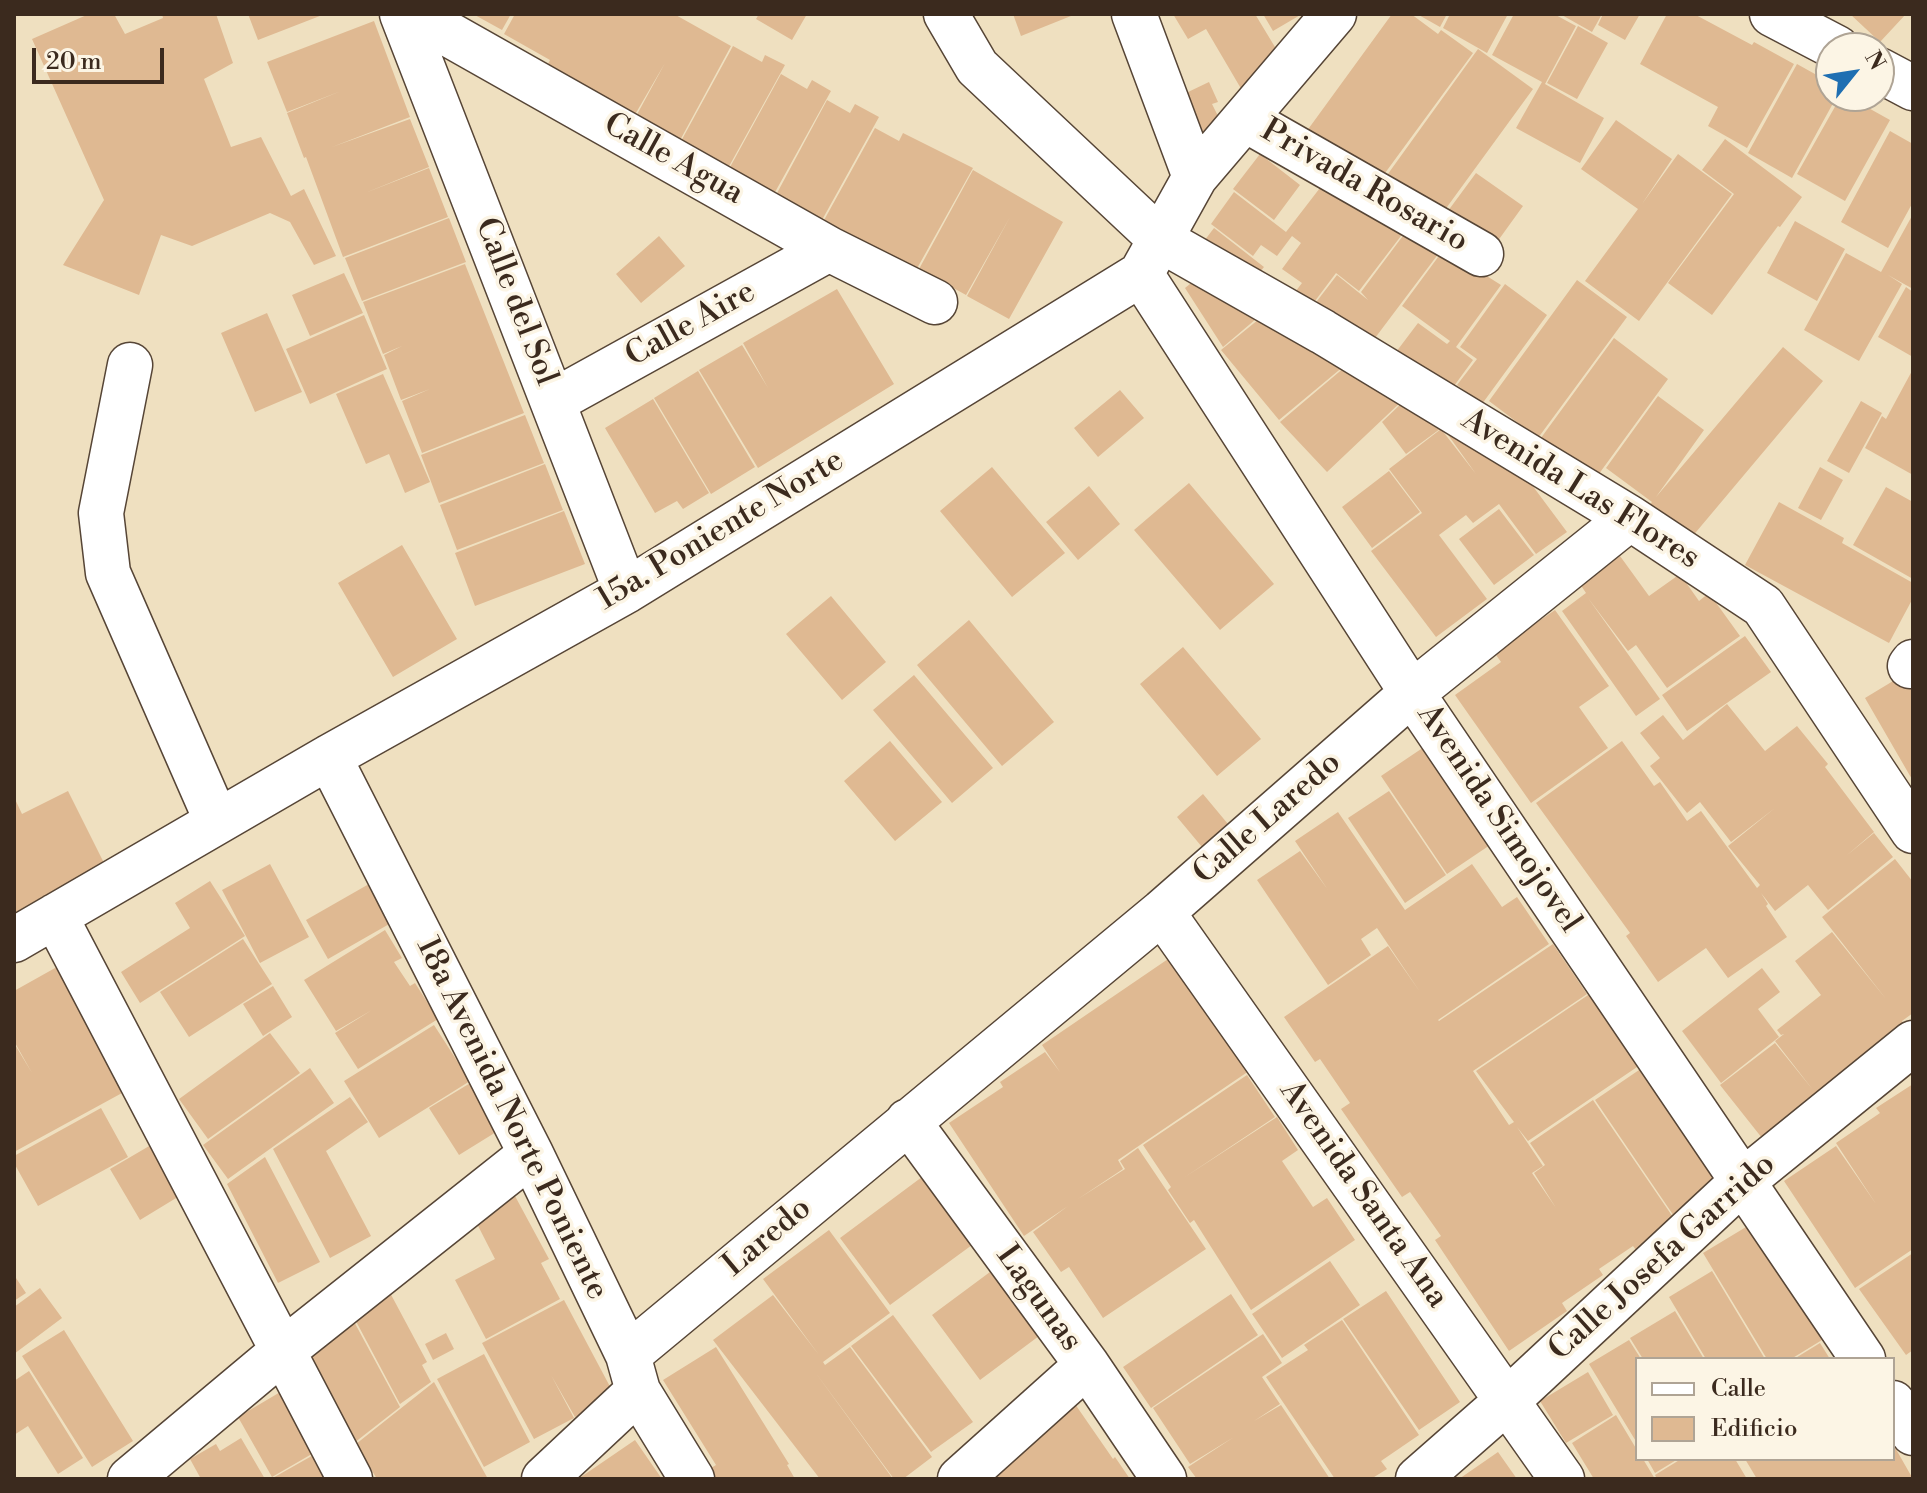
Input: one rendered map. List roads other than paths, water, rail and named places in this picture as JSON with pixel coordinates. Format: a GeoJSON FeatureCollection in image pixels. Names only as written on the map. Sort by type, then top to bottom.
{"type":"FeatureCollection","features":[{"type":"Feature","properties":{"kind":"street","name":"Calle del Sol"},"geometry":{"type":"LineString","coordinates":[[402,14],[626,591]]}},
{"type":"Feature","properties":{"kind":"street","name":"Calle Agua"},"geometry":{"type":"LineString","coordinates":[[413,14],[829,249],[935,302]]}},
{"type":"Feature","properties":{"kind":"street"},"geometry":{"type":"LineString","coordinates":[[946,14],[977,67],[1151,257],[1195,177],[1334,14]]}},
{"type":"Feature","properties":{"kind":"street"},"geometry":{"type":"LineString","coordinates":[[1134,14],[1195,177]]}},
{"type":"Feature","properties":{"kind":"street"},"geometry":{"type":"LineString","coordinates":[[1772,14],[1815,36]]}},
{"type":"Feature","properties":{"kind":"street"},"geometry":{"type":"LineString","coordinates":[[1895,78],[1913,88]]}},
{"type":"Feature","properties":{"kind":"street","name":"Privada Rosario"},"geometry":{"type":"LineString","coordinates":[[1246,120],[1481,254]]}},
{"type":"Feature","properties":{"kind":"street","name":"Calle Aire"},"geometry":{"type":"LineString","coordinates":[[554,401],[829,249]]}},
{"type":"Feature","properties":{"kind":"street","name":"Avenida Las Flores"},"geometry":{"type":"LineString","coordinates":[[1151,257],[1323,332],[1630,518],[1763,606],[1913,831]]}},
{"type":"Feature","properties":{"kind":"street","name":"15a. Poniente Norte"},"geometry":{"type":"LineString","coordinates":[[14,940],[329,757],[626,591],[1151,257]]}},
{"type":"Feature","properties":{"kind":"street","name":"Avenida Simojovel"},"geometry":{"type":"LineString","coordinates":[[1151,257],[1412,693],[1862,1357]]}},
{"type":"Feature","properties":{"kind":"street"},"geometry":{"type":"LineString","coordinates":[[130,365],[101,513],[108,573],[217,822]]}},
{"type":"Feature","properties":{"kind":"street","name":"Calle Laredo"},"geometry":{"type":"LineString","coordinates":[[908,1121],[1162,912],[1412,693],[1630,518]]}},
{"type":"Feature","properties":{"kind":"street","name":"18a Avenida Norte Poniente"},"geometry":{"type":"LineString","coordinates":[[329,757],[531,1154],[633,1373],[692,1479]]}},
{"type":"Feature","properties":{"kind":"street","name":"Avenida Santa Ana"},"geometry":{"type":"LineString","coordinates":[[1162,912],[1562,1479]]}},
{"type":"Feature","properties":{"kind":"street"},"geometry":{"type":"LineString","coordinates":[[55,916],[350,1479]]}},
{"type":"Feature","properties":{"kind":"street","name":"Calle Josefa Garrido"},"geometry":{"type":"LineString","coordinates":[[1418,1479],[1508,1400],[1743,1181],[1913,1043]]}},
{"type":"Feature","properties":{"kind":"street","name":"Lagunas"},"geometry":{"type":"LineString","coordinates":[[908,1121],[1087,1365],[1164,1479]]}},
{"type":"Feature","properties":{"kind":"street","name":"Laredo"},"geometry":{"type":"LineString","coordinates":[[544,1479],[633,1373],[908,1121]]}},
{"type":"Feature","properties":{"kind":"street"},"geometry":{"type":"LineString","coordinates":[[130,1479],[284,1350],[531,1154]]}},
{"type":"Feature","properties":{"kind":"street"},"geometry":{"type":"LineString","coordinates":[[960,1479],[1087,1365]]}},
{"type":"Feature","properties":{"kind":"street"},"geometry":{"type":"LineString","coordinates":[[1895,1406],[1913,1433]]}}]}
